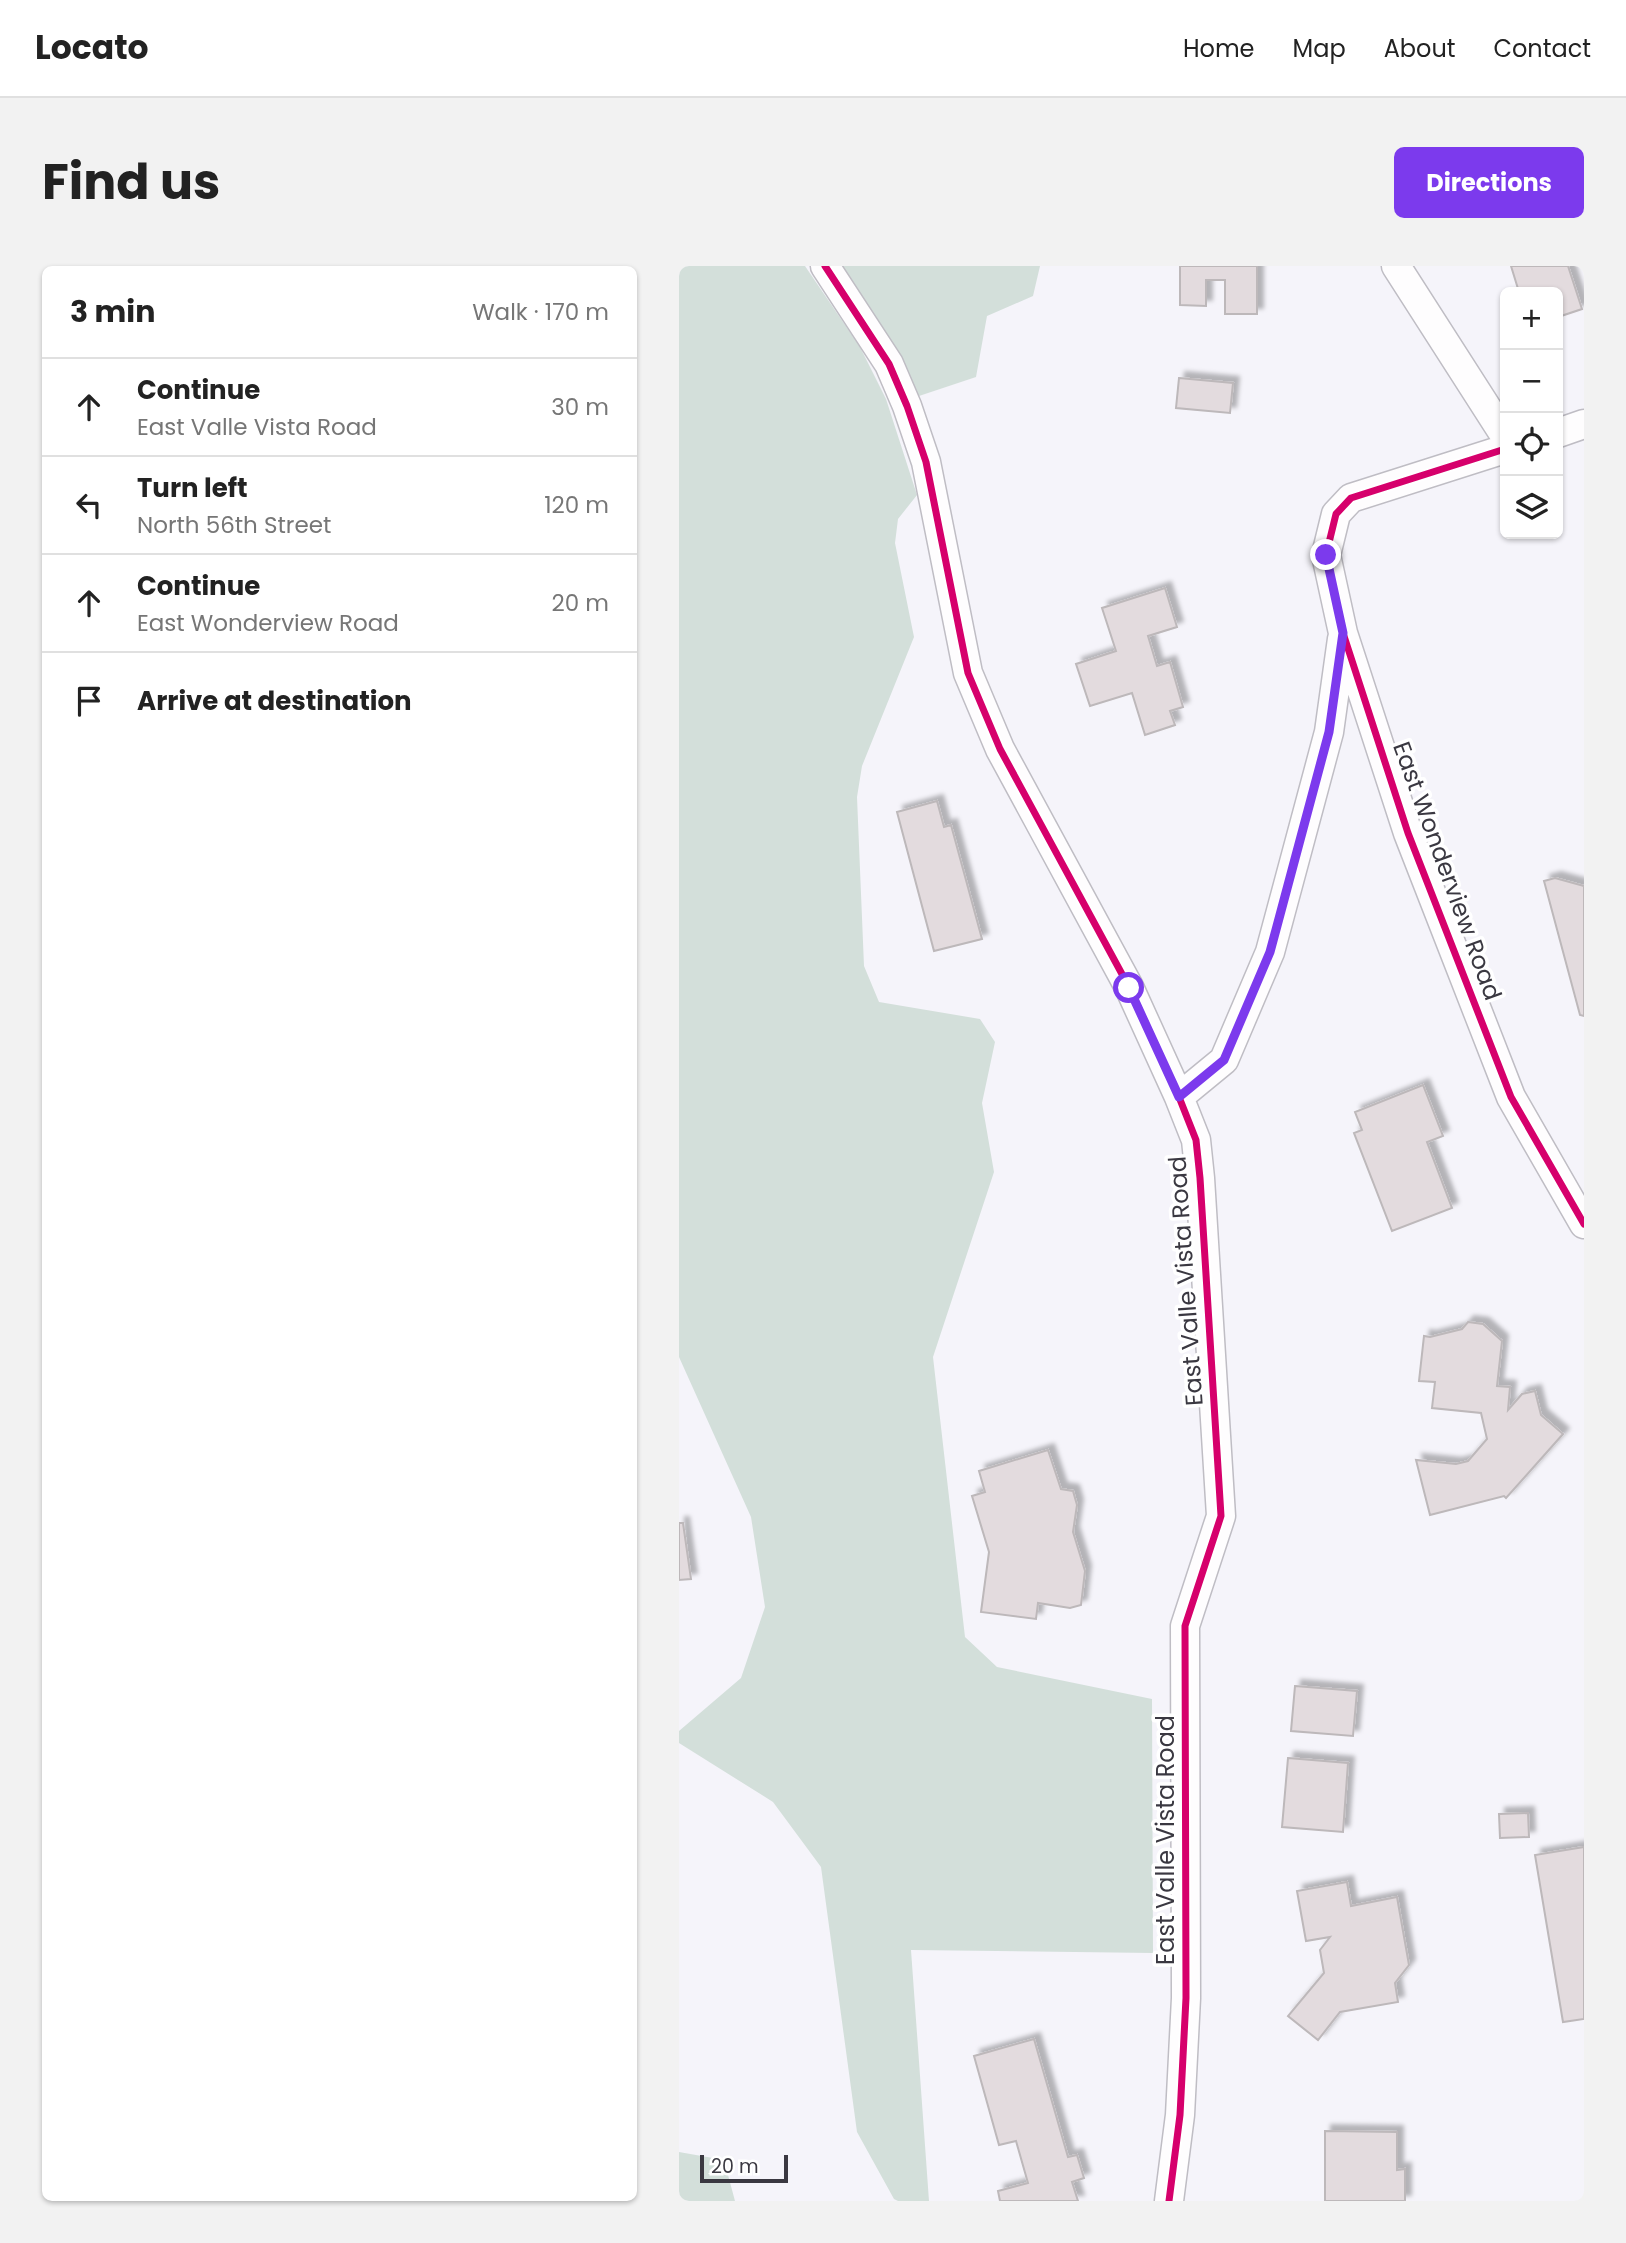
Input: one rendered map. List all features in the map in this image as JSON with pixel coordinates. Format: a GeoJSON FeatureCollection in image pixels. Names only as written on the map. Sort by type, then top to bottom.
{"type":"FeatureCollection","features":[{"type":"Feature","properties":{"kind":"street","name":"East Valle Vista Road"},"geometry":{"type":"LineString","coordinates":[[825,266],[889,364],[907,406],[926,462],[968,673],[1000,748],[1129,988],[1196,1140],[1221,1516],[1185,1626],[1186,1998],[1180,2115],[1169,2201]]}},
{"type":"Feature","properties":{"kind":"street"},"geometry":{"type":"LineString","coordinates":[[1396,266],[1500,428]]}},
{"type":"Feature","properties":{"kind":"street"},"geometry":{"type":"LineString","coordinates":[[1563,430],[1584,424]]}},
{"type":"Feature","properties":{"kind":"street","name":"East Wonderview Road"},"geometry":{"type":"LineString","coordinates":[[1500,451],[1350,498],[1336,514],[1326,555],[1343,633],[1408,833],[1511,1097],[1584,1224]]}},
{"type":"Feature","properties":{"kind":"street"},"geometry":{"type":"LineString","coordinates":[[1179,1097],[1224,1060],[1270,952],[1329,732],[1343,633]]}},
{"type":"Feature","properties":{"kind":"shaded area"},"geometry":{"type":"Polygon","coordinates":[[[679,266],[805,266],[860,347],[886,399],[917,495],[898,519],[895,543],[914,637],[862,766],[857,797],[864,966],[879,1002],[980,1019],[995,1042],[982,1103],[994,1172],[933,1357],[965,1637],[997,1667],[1152,1699],[1153,1953],[911,1950],[929,2201],[894,2199],[857,2132],[821,1867],[773,1802],[679,1743],[679,1731],[741,1678],[765,1607],[751,1517],[679,1357],[679,266]]]}},
{"type":"Feature","properties":{"kind":"shaded area"},"geometry":{"type":"Polygon","coordinates":[[[840,266],[1040,266],[1033,296],[987,316],[976,377],[916,397],[840,266]]]}},
{"type":"Feature","properties":{"kind":"shaded area"},"geometry":{"type":"Polygon","coordinates":[[[679,2152],[724,2160],[735,2201],[679,2201],[679,2152]]]}},
{"type":"Feature","properties":{"kind":"building"},"geometry":{"type":"Polygon","coordinates":[[[1180,266],[1257,266],[1257,314],[1225,314],[1225,280],[1206,280],[1206,306],[1180,305],[1180,266]]]}},
{"type":"Feature","properties":{"kind":"building"},"geometry":{"type":"Polygon","coordinates":[[[1511,266],[1568,266],[1582,309],[1563,315],[1563,287],[1517,287],[1511,266]]]}},
{"type":"Feature","properties":{"kind":"building"},"geometry":{"type":"Polygon","coordinates":[[[1179,378],[1233,383],[1230,413],[1176,408],[1179,378]]]}},
{"type":"Feature","properties":{"kind":"building"},"geometry":{"type":"Polygon","coordinates":[[[1165,588],[1177,627],[1148,636],[1157,666],[1170,662],[1183,707],[1170,711],[1175,725],[1145,735],[1132,693],[1090,706],[1076,664],[1116,651],[1102,608],[1165,588]]]}},
{"type":"Feature","properties":{"kind":"building"},"geometry":{"type":"Polygon","coordinates":[[[937,801],[944,827],[951,825],[982,939],[934,951],[897,812],[937,801]]]}},
{"type":"Feature","properties":{"kind":"building"},"geometry":{"type":"Polygon","coordinates":[[[1555,878],[1584,886],[1584,1016],[1580,1015],[1544,881],[1555,878]]]}},
{"type":"Feature","properties":{"kind":"building"},"geometry":{"type":"Polygon","coordinates":[[[1423,1085],[1443,1136],[1427,1142],[1452,1208],[1392,1231],[1354,1133],[1362,1130],[1355,1112],[1423,1085]]]}},
{"type":"Feature","properties":{"kind":"building"},"geometry":{"type":"Polygon","coordinates":[[[1468,1322],[1483,1324],[1502,1341],[1497,1386],[1510,1387],[1508,1410],[1522,1394],[1535,1391],[1541,1415],[1563,1434],[1506,1498],[1504,1496],[1430,1515],[1416,1460],[1456,1464],[1468,1461],[1487,1439],[1481,1413],[1432,1408],[1435,1382],[1419,1381],[1424,1336],[1462,1329],[1468,1322]]]}},
{"type":"Feature","properties":{"kind":"building"},"geometry":{"type":"Polygon","coordinates":[[[1048,1450],[1061,1489],[1073,1491],[1077,1505],[1073,1532],[1085,1571],[1081,1605],[1070,1608],[1038,1603],[1036,1619],[981,1612],[989,1552],[972,1496],[985,1492],[979,1471],[1048,1450]]]}},
{"type":"Feature","properties":{"kind":"building"},"geometry":{"type":"Polygon","coordinates":[[[679,1523],[683,1523],[691,1579],[679,1580],[679,1523]]]}},
{"type":"Feature","properties":{"kind":"building"},"geometry":{"type":"Polygon","coordinates":[[[1295,1686],[1357,1691],[1353,1736],[1291,1731],[1295,1686]]]}},
{"type":"Feature","properties":{"kind":"building"},"geometry":{"type":"Polygon","coordinates":[[[1288,1758],[1348,1763],[1343,1832],[1282,1827],[1288,1758]]]}},
{"type":"Feature","properties":{"kind":"building"},"geometry":{"type":"Polygon","coordinates":[[[1528,1813],[1529,1837],[1500,1838],[1499,1814],[1528,1813]]]}},
{"type":"Feature","properties":{"kind":"building"},"geometry":{"type":"Polygon","coordinates":[[[1584,1847],[1584,2019],[1563,2022],[1535,1855],[1584,1847]]]}},
{"type":"Feature","properties":{"kind":"building"},"geometry":{"type":"Polygon","coordinates":[[[1347,1882],[1351,1906],[1397,1897],[1409,1965],[1395,1983],[1398,2002],[1340,2012],[1318,2040],[1288,2016],[1324,1973],[1320,1950],[1330,1937],[1306,1941],[1297,1891],[1347,1882]]]}},
{"type":"Feature","properties":{"kind":"building"},"geometry":{"type":"Polygon","coordinates":[[[1034,2039],[1068,2157],[1077,2155],[1084,2178],[1072,2182],[1078,2201],[1000,2201],[998,2191],[1028,2183],[1016,2141],[999,2145],[974,2056],[1034,2039]]]}},
{"type":"Feature","properties":{"kind":"building"},"geometry":{"type":"Polygon","coordinates":[[[1325,2131],[1397,2132],[1397,2170],[1405,2169],[1405,2201],[1325,2201],[1325,2131]]]}},
{"type":"Feature","properties":{"kind":"cycle path"},"geometry":{"type":"LineString","coordinates":[[825,266],[889,364],[907,406],[926,462],[968,673],[1000,749],[1129,987],[1196,1140],[1221,1516],[1185,1626],[1186,1998],[1180,2115],[1169,2201]]}},
{"type":"Feature","properties":{"kind":"cycle path"},"geometry":{"type":"LineString","coordinates":[[1500,451],[1351,498],[1336,514],[1326,555],[1343,633],[1408,833],[1511,1097],[1584,1224]]}},
{"type":"Feature","properties":{"kind":"route"},"geometry":{"type":"LineString","coordinates":[[1129,988],[1179,1097],[1224,1060],[1270,952],[1329,732],[1343,633],[1326,555]]}}]}
